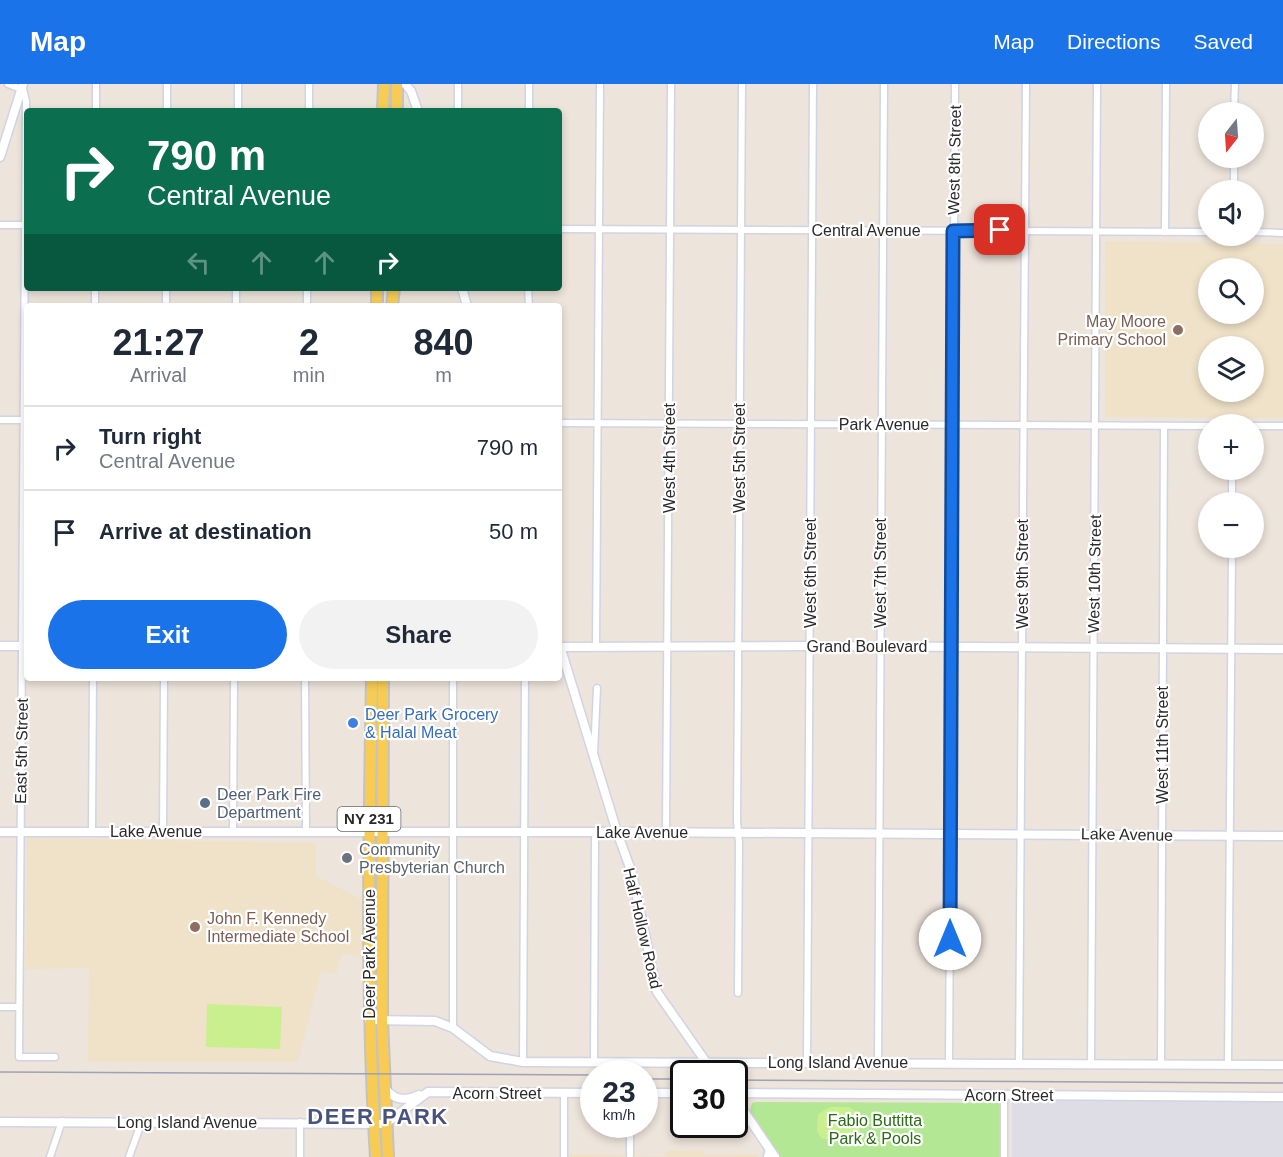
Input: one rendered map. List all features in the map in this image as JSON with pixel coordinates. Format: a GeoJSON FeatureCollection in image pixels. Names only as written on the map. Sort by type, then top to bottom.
{"type":"FeatureCollection","features":[{"type":"Feature","properties":{"kind":"main road"},"geometry":{"type":"LineString","coordinates":[[383,108],[384,84]]}},
{"type":"Feature","properties":{"kind":"main road"},"geometry":{"type":"LineString","coordinates":[[397,84],[397,108]]}},
{"type":"Feature","properties":{"kind":"main road","name":"Deer Park Avenue"},"geometry":{"type":"LineString","coordinates":[[372,681],[369,1020],[380,1124],[388,1157]]}},
{"type":"Feature","properties":{"kind":"main road","name":"Deer Park Avenue"},"geometry":{"type":"LineString","coordinates":[[376,1157],[385,1088],[382,1021],[383,681]]}},
{"type":"Feature","properties":{"kind":"street"},"geometry":{"type":"LineString","coordinates":[[0,157],[22,86],[8,84]]}},
{"type":"Feature","properties":{"kind":"street"},"geometry":{"type":"LineString","coordinates":[[96,84],[96,108]]}},
{"type":"Feature","properties":{"kind":"street"},"geometry":{"type":"LineString","coordinates":[[167,84],[167,108]]}},
{"type":"Feature","properties":{"kind":"street"},"geometry":{"type":"LineString","coordinates":[[238,84],[238,108]]}},
{"type":"Feature","properties":{"kind":"street"},"geometry":{"type":"LineString","coordinates":[[309,84],[309,108]]}},
{"type":"Feature","properties":{"kind":"street"},"geometry":{"type":"LineString","coordinates":[[458,84],[458,108]]}},
{"type":"Feature","properties":{"kind":"street"},"geometry":{"type":"LineString","coordinates":[[529,84],[529,108]]}},
{"type":"Feature","properties":{"kind":"street"},"geometry":{"type":"LineString","coordinates":[[596,647],[600,84]]}},
{"type":"Feature","properties":{"kind":"street","name":"West 4th Street"},"geometry":{"type":"LineString","coordinates":[[666,832],[671,84]]}},
{"type":"Feature","properties":{"kind":"street","name":"West 5th Street"},"geometry":{"type":"LineString","coordinates":[[738,993],[742,84]]}},
{"type":"Feature","properties":{"kind":"street","name":"West 6th Street"},"geometry":{"type":"LineString","coordinates":[[807,1062],[813,84]]}},
{"type":"Feature","properties":{"kind":"street","name":"West 7th Street"},"geometry":{"type":"LineString","coordinates":[[878,1063],[884,84]]}},
{"type":"Feature","properties":{"kind":"street","name":"West 8th Street"},"geometry":{"type":"LineString","coordinates":[[949,1063],[955,84]]}},
{"type":"Feature","properties":{"kind":"street","name":"West 9th Street"},"geometry":{"type":"LineString","coordinates":[[1019,1064],[1026,84]]}},
{"type":"Feature","properties":{"kind":"street","name":"West 10th Street"},"geometry":{"type":"LineString","coordinates":[[1091,1064],[1097,84]]}},
{"type":"Feature","properties":{"kind":"street"},"geometry":{"type":"LineString","coordinates":[[1165,232],[1166,84]]}},
{"type":"Feature","properties":{"kind":"street"},"geometry":{"type":"LineString","coordinates":[[1234,102],[1235,84]]}},
{"type":"Feature","properties":{"kind":"street","name":"East 5th Street"},"geometry":{"type":"LineString","coordinates":[[22,86],[26,108]]}},
{"type":"Feature","properties":{"kind":"street"},"geometry":{"type":"LineString","coordinates":[[407,86],[417,108]]}},
{"type":"Feature","properties":{"kind":"street"},"geometry":{"type":"LineString","coordinates":[[0,225],[24,225]]}},
{"type":"Feature","properties":{"kind":"street","name":"Central Avenue"},"geometry":{"type":"LineString","coordinates":[[562,229],[1198,232]]}},
{"type":"Feature","properties":{"kind":"street"},"geometry":{"type":"LineString","coordinates":[[1264,232],[1283,233]]}},
{"type":"Feature","properties":{"kind":"street"},"geometry":{"type":"LineString","coordinates":[[0,420],[24,420]]}},
{"type":"Feature","properties":{"kind":"street","name":"Park Avenue"},"geometry":{"type":"LineString","coordinates":[[562,423],[1198,426]]}},
{"type":"Feature","properties":{"kind":"street","name":"West 11th Street"},"geometry":{"type":"LineString","coordinates":[[1161,1064],[1164,426]]}},
{"type":"Feature","properties":{"kind":"street"},"geometry":{"type":"LineString","coordinates":[[1264,426],[1283,426]]}},
{"type":"Feature","properties":{"kind":"street"},"geometry":{"type":"LineString","coordinates":[[1228,1065],[1232,558]]}},
{"type":"Feature","properties":{"kind":"street"},"geometry":{"type":"LineString","coordinates":[[0,646],[24,646]]}},
{"type":"Feature","properties":{"kind":"street","name":"East 5th Street"},"geometry":{"type":"LineString","coordinates":[[24,646],[19,1057],[55,1057]]}},
{"type":"Feature","properties":{"kind":"street","name":"Grand Boulevard"},"geometry":{"type":"LineString","coordinates":[[562,647],[1283,649]]}},
{"type":"Feature","properties":{"kind":"street","name":"Half Hollow Road"},"geometry":{"type":"LineString","coordinates":[[562,653],[617,832],[632,873],[657,992],[705,1060]]}},
{"type":"Feature","properties":{"kind":"street"},"geometry":{"type":"LineString","coordinates":[[92,831],[93,681]]}},
{"type":"Feature","properties":{"kind":"street"},"geometry":{"type":"LineString","coordinates":[[163,831],[164,681]]}},
{"type":"Feature","properties":{"kind":"street"},"geometry":{"type":"LineString","coordinates":[[233,831],[234,681]]}},
{"type":"Feature","properties":{"kind":"street"},"geometry":{"type":"LineString","coordinates":[[305,681],[306,831]]}},
{"type":"Feature","properties":{"kind":"street"},"geometry":{"type":"LineString","coordinates":[[453,681],[453,1028]]}},
{"type":"Feature","properties":{"kind":"street"},"geometry":{"type":"LineString","coordinates":[[523,1062],[525,681]]}},
{"type":"Feature","properties":{"kind":"street"},"geometry":{"type":"LineString","coordinates":[[594,757],[597,688]]}},
{"type":"Feature","properties":{"kind":"street","name":"Lake Avenue"},"geometry":{"type":"LineString","coordinates":[[0,832],[738,832],[1283,836]]}},
{"type":"Feature","properties":{"kind":"street"},"geometry":{"type":"LineString","coordinates":[[594,1060],[595,832]]}},
{"type":"Feature","properties":{"kind":"street"},"geometry":{"type":"LineString","coordinates":[[0,1007],[19,1007]]}},
{"type":"Feature","properties":{"kind":"street","name":"Long Island Avenue"},"geometry":{"type":"LineString","coordinates":[[369,1020],[435,1021],[453,1028],[490,1056],[523,1062],[580,1061]]}},
{"type":"Feature","properties":{"kind":"street","name":"Long Island Avenue"},"geometry":{"type":"LineString","coordinates":[[748,1062],[1283,1065]]}},
{"type":"Feature","properties":{"kind":"street"},"geometry":{"type":"LineString","coordinates":[[385,1088],[392,1096],[401,1100],[428,1092]]}},
{"type":"Feature","properties":{"kind":"street","name":"Acorn Street"},"geometry":{"type":"LineString","coordinates":[[380,1124],[428,1092],[580,1093]]}},
{"type":"Feature","properties":{"kind":"street"},"geometry":{"type":"LineString","coordinates":[[564,1093],[564,1157]]}},
{"type":"Feature","properties":{"kind":"street","name":"Acorn Street"},"geometry":{"type":"LineString","coordinates":[[748,1093],[1283,1097]]}},
{"type":"Feature","properties":{"kind":"street"},"geometry":{"type":"LineString","coordinates":[[1004,1095],[1004,1157]]}},
{"type":"Feature","properties":{"kind":"street"},"geometry":{"type":"LineString","coordinates":[[748,1120],[768,1153],[775,1157]]}},
{"type":"Feature","properties":{"kind":"street"},"geometry":{"type":"LineString","coordinates":[[50,1157],[62,1121]]}},
{"type":"Feature","properties":{"kind":"street"},"geometry":{"type":"LineString","coordinates":[[129,1157],[142,1121]]}},
{"type":"Feature","properties":{"kind":"street","name":"Long Island Avenue"},"geometry":{"type":"LineString","coordinates":[[0,1122],[380,1124]]}},
{"type":"Feature","properties":{"kind":"street"},"geometry":{"type":"LineString","coordinates":[[300,1122],[300,1157]]}},
{"type":"Feature","properties":{"kind":"street"},"geometry":{"type":"LineString","coordinates":[[630,1138],[630,1155]]}},
{"type":"Feature","properties":{"kind":"shaded area","name":"May Moore Primary School"},"geometry":{"type":"Polygon","coordinates":[[[1105,241],[1198,243],[1198,246],[1283,244],[1283,418],[1264,418],[1264,414],[1198,414],[1198,418],[1105,417],[1105,241]]]}},
{"type":"Feature","properties":{"kind":"shaded area","name":"John F. Kennedy Intermediate School"},"geometry":{"type":"Polygon","coordinates":[[[27,838],[316,843],[316,876],[363,900],[364,956],[342,954],[336,973],[321,972],[298,1062],[88,1062],[89,968],[26,969],[27,838]]]}},
{"type":"Feature","properties":{"kind":"shaded area"},"geometry":{"type":"Polygon","coordinates":[[[1012,1099],[1283,1101],[1283,1157],[1012,1157],[1012,1099]]]}},
{"type":"Feature","properties":{"kind":"shaded area"},"geometry":{"type":"Polygon","coordinates":[[[703,1150],[703,1155],[757,1154],[757,1157],[570,1157],[570,1154],[665,1156],[666,1151],[703,1150]]]}},
{"type":"Feature","properties":{"kind":"green space"},"geometry":{"type":"Polygon","coordinates":[[[207,1004],[282,1007],[280,1049],[206,1047],[207,1004]]]}},
{"type":"Feature","properties":{"kind":"green space","name":"Fabio Buttitta Park & Pools"},"geometry":{"type":"Polygon","coordinates":[[[752,1103],[1000,1103],[1000,1157],[779,1157],[750,1111],[752,1103]]]}},
{"type":"Feature","properties":{"kind":"green space"},"geometry":{"type":"Polygon","coordinates":[[[830,1107],[849,1107],[861,1114],[860,1134],[841,1141],[821,1138],[817,1131],[818,1114],[830,1107]]]}},
{"type":"Feature","properties":{"kind":"railway"},"geometry":{"type":"LineString","coordinates":[[0,1072],[580,1075]]}},
{"type":"Feature","properties":{"kind":"railway"},"geometry":{"type":"LineString","coordinates":[[658,1079],[670,1079]]}},
{"type":"Feature","properties":{"kind":"railway"},"geometry":{"type":"LineString","coordinates":[[748,1080],[1283,1083]]}},
{"type":"Feature","properties":{"kind":"place","name":"May Moore Primary School"},"geometry":{"type":"Point","coordinates":[1178,330]}},
{"type":"Feature","properties":{"kind":"place","name":"Deer Park Grocery & Halal Meat"},"geometry":{"type":"Point","coordinates":[353,723]}},
{"type":"Feature","properties":{"kind":"place","name":"Deer Park Fire Department"},"geometry":{"type":"Point","coordinates":[205,803]}},
{"type":"Feature","properties":{"kind":"place","name":"Community Presbyterian Church"},"geometry":{"type":"Point","coordinates":[347,858]}},
{"type":"Feature","properties":{"kind":"place","name":"John F. Kennedy Intermediate School"},"geometry":{"type":"Point","coordinates":[195,927]}},
{"type":"Feature","properties":{"kind":"district","name":"DEER PARK"},"geometry":{"type":"Point","coordinates":[378,1116]}},
{"type":"Feature","properties":{"kind":"route"},"geometry":{"type":"LineString","coordinates":[[950,939],[953,231],[1000,230]]}}]}
